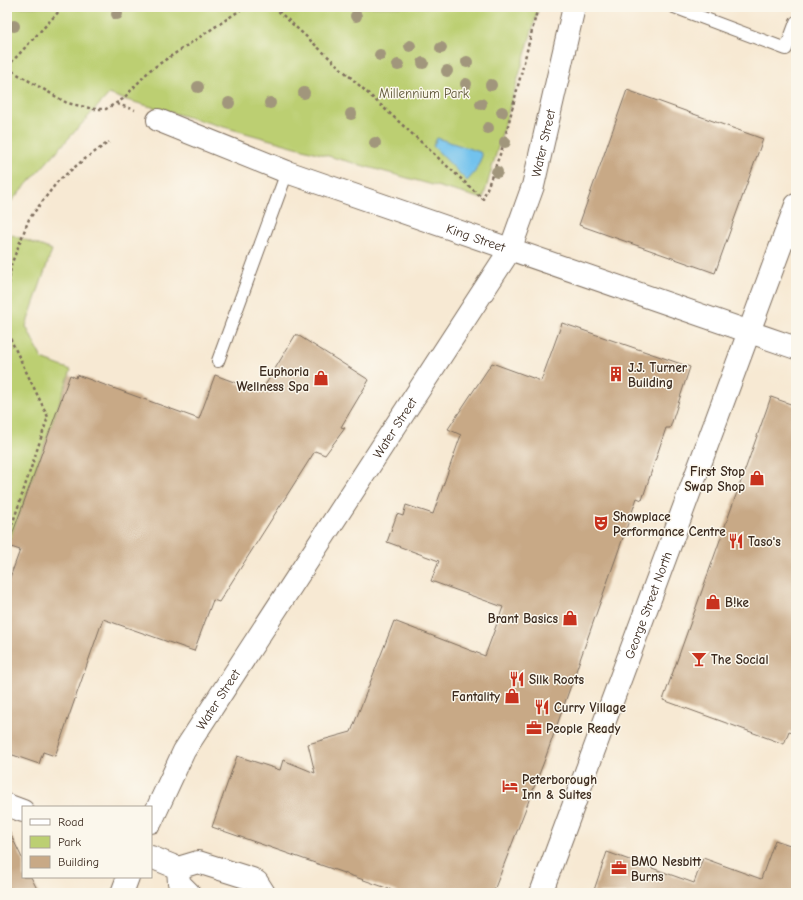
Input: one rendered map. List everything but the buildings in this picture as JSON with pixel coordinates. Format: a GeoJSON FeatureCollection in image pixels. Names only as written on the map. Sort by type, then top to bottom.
{"type":"FeatureCollection","features":[{"type":"Feature","properties":{"kind":"main road","name":"Water Street"},"geometry":{"type":"LineString","coordinates":[[152,820],[184,751],[510,250],[533,186],[574,7]]}},
{"type":"Feature","properties":{"kind":"main road","name":"King Street"},"geometry":{"type":"LineString","coordinates":[[158,120],[287,172],[510,250],[749,330],[796,348]]}},
{"type":"Feature","properties":{"kind":"main road","name":"George Street North"},"geometry":{"type":"LineString","coordinates":[[541,893],[796,205]]}},
{"type":"Feature","properties":{"kind":"main road"},"geometry":{"type":"LineString","coordinates":[[7,805],[22,811]]}},
{"type":"Feature","properties":{"kind":"main road"},"geometry":{"type":"LineString","coordinates":[[152,857],[178,868],[198,862],[252,879],[257,882],[264,893]]}},
{"type":"Feature","properties":{"kind":"main road"},"geometry":{"type":"LineString","coordinates":[[178,868],[179,883],[189,893]]}},
{"type":"Feature","properties":{"kind":"main road"},"geometry":{"type":"LineString","coordinates":[[122,893],[128,878]]}},
{"type":"Feature","properties":{"kind":"lane"},"geometry":{"type":"LineString","coordinates":[[674,7],[786,49],[796,22]]}},
{"type":"Feature","properties":{"kind":"lane"},"geometry":{"type":"LineString","coordinates":[[218,362],[287,172]]}},
{"type":"Feature","properties":{"kind":"path"},"geometry":{"type":"LineString","coordinates":[[63,7],[7,68],[67,103],[94,109],[106,109],[123,99],[150,70],[245,7]]}},
{"type":"Feature","properties":{"kind":"path"},"geometry":{"type":"LineString","coordinates":[[274,7],[483,199],[502,149],[538,7]]}},
{"type":"Feature","properties":{"kind":"path"},"geometry":{"type":"LineString","coordinates":[[7,302],[11,265],[29,219],[58,181],[82,161],[109,142]]}},
{"type":"Feature","properties":{"kind":"path"},"geometry":{"type":"LineString","coordinates":[[7,327],[8,334],[48,417],[7,540]]}},
{"type":"Feature","properties":{"kind":"path"},"geometry":{"type":"LineString","coordinates":[[7,566],[13,569]]}},
{"type":"Feature","properties":{"kind":"green space","name":"Millennium Park"},"geometry":{"type":"Polygon","coordinates":[[[7,7],[530,7],[538,10],[483,199],[109,94],[7,206],[7,7]]]}},
{"type":"Feature","properties":{"kind":"green space"},"geometry":{"type":"Polygon","coordinates":[[[7,233],[52,250],[26,326],[42,359],[71,370],[11,538],[7,540],[7,233]]]}},
{"type":"Feature","properties":{"kind":"water"},"geometry":{"type":"Polygon","coordinates":[[[437,138],[480,152],[482,156],[475,172],[467,181],[433,146],[437,138]]]}},
{"type":"Feature","properties":{"kind":"place","name":"J.J. Turner Building"},"geometry":{"type":"Point","coordinates":[616,374]}},
{"type":"Feature","properties":{"kind":"place","name":"Euphoria Wellness Spa"},"geometry":{"type":"Point","coordinates":[321,378]}},
{"type":"Feature","properties":{"kind":"place","name":"First Stop Swap Shop"},"geometry":{"type":"Point","coordinates":[757,478]}},
{"type":"Feature","properties":{"kind":"place","name":"Showplace Performance Centre"},"geometry":{"type":"Point","coordinates":[601,523]}},
{"type":"Feature","properties":{"kind":"place","name":"Taso's"},"geometry":{"type":"Point","coordinates":[736,541]}},
{"type":"Feature","properties":{"kind":"place","name":"B!ke"},"geometry":{"type":"Point","coordinates":[713,602]}},
{"type":"Feature","properties":{"kind":"place","name":"Brant Basics"},"geometry":{"type":"Point","coordinates":[570,618]}},
{"type":"Feature","properties":{"kind":"place","name":"The Social"},"geometry":{"type":"Point","coordinates":[699,659]}},
{"type":"Feature","properties":{"kind":"place","name":"Silk Roots"},"geometry":{"type":"Point","coordinates":[517,679]}},
{"type":"Feature","properties":{"kind":"place","name":"Fantality"},"geometry":{"type":"Point","coordinates":[512,696]}},
{"type":"Feature","properties":{"kind":"place","name":"Curry Village"},"geometry":{"type":"Point","coordinates":[542,707]}},
{"type":"Feature","properties":{"kind":"place","name":"People Ready"},"geometry":{"type":"Point","coordinates":[534,728]}},
{"type":"Feature","properties":{"kind":"place","name":"Peterborough Inn & Suites"},"geometry":{"type":"Point","coordinates":[510,786]}},
{"type":"Feature","properties":{"kind":"place","name":"BMO Nesbitt Burns"},"geometry":{"type":"Point","coordinates":[619,868]}}]}
